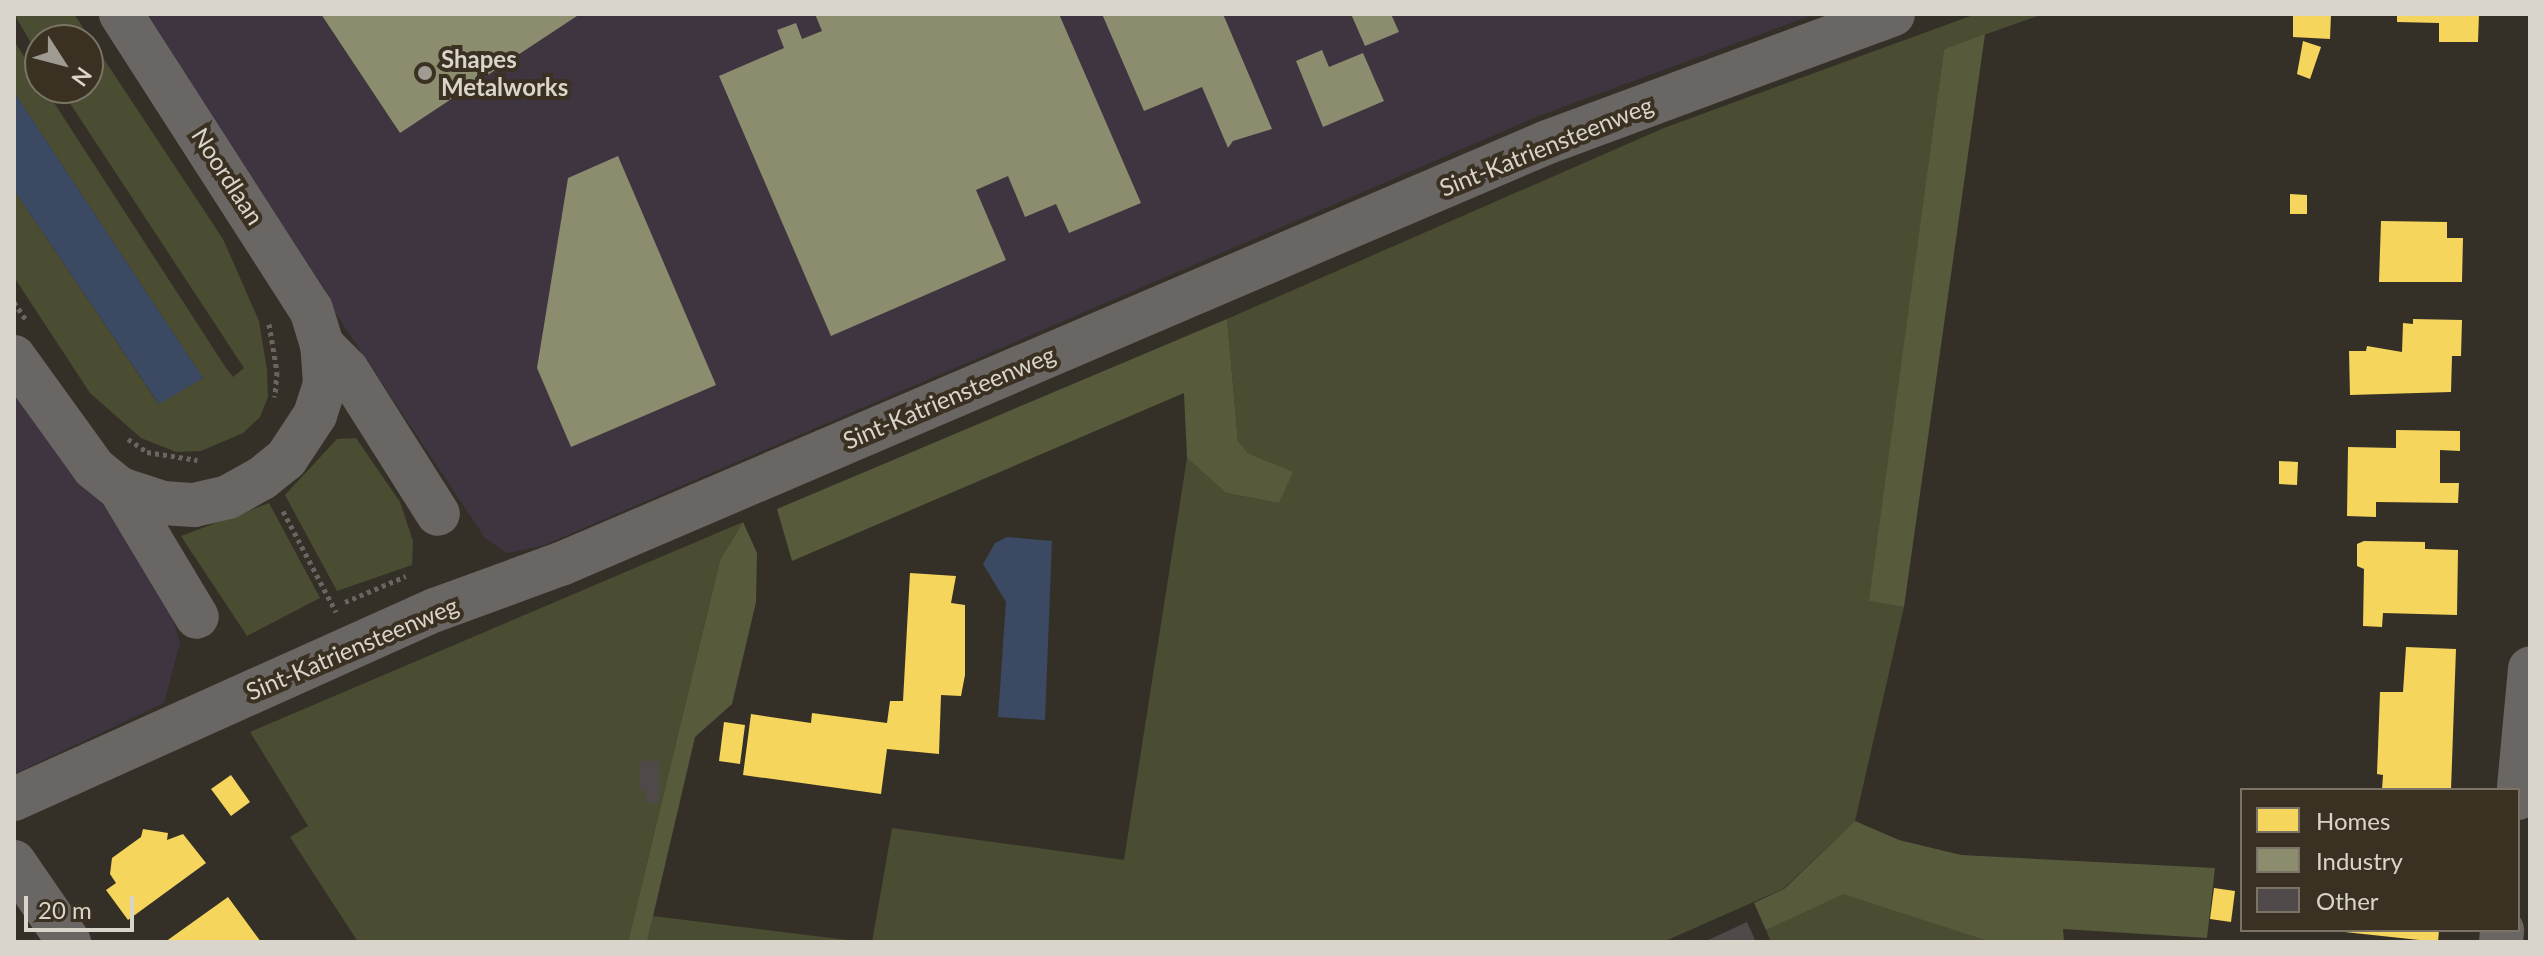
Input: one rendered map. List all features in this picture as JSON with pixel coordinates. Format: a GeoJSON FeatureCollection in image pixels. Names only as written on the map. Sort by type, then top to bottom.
{"type":"FeatureCollection","features":[{"type":"Feature","properties":{"kind":"street","name":"Noordlaan"},"geometry":{"type":"LineString","coordinates":[[120,489],[163,503],[194,505],[228,497],[265,476],[296,446],[315,415],[325,384],[322,345],[294,277],[121,14]]}},
{"type":"Feature","properties":{"kind":"street","name":"Sint-Katriensteenweg"},"geometry":{"type":"LineString","coordinates":[[14,799],[435,610],[561,564],[1545,143],[1893,14]]}},
{"type":"Feature","properties":{"kind":"street","name":"Noordlaan"},"geometry":{"type":"LineString","coordinates":[[22,342],[70,439],[120,489],[197,617]]}},
{"type":"Feature","properties":{"kind":"street","name":"Noordlaan"},"geometry":{"type":"LineString","coordinates":[[322,345],[347,370],[438,514]]}},
{"type":"Feature","properties":{"kind":"street"},"geometry":{"type":"LineString","coordinates":[[2519,788],[2530,669]]}},
{"type":"Feature","properties":{"kind":"street"},"geometry":{"type":"LineString","coordinates":[[14,862],[69,942]]}},
{"type":"Feature","properties":{"kind":"path"},"geometry":{"type":"LineString","coordinates":[[14,302],[22,342]]}},
{"type":"Feature","properties":{"kind":"path"},"geometry":{"type":"LineString","coordinates":[[124,437],[147,452],[200,460]]}},
{"type":"Feature","properties":{"kind":"path"},"geometry":{"type":"LineString","coordinates":[[265,476],[334,607]]}},
{"type":"Feature","properties":{"kind":"shaded area"},"geometry":{"type":"Polygon","coordinates":[[[137,14],[1815,14],[1541,115],[542,546],[507,553],[485,538],[137,14]]]}},
{"type":"Feature","properties":{"kind":"shaded area"},"geometry":{"type":"Polygon","coordinates":[[[14,377],[164,593],[180,642],[164,703],[14,774],[14,377]]]}},
{"type":"Feature","properties":{"kind":"green space"},"geometry":{"type":"Polygon","coordinates":[[[14,14],[74,14],[81,24],[24,24],[24,31],[14,14]]]}},
{"type":"Feature","properties":{"kind":"green space"},"geometry":{"type":"Polygon","coordinates":[[[1976,14],[2043,14],[1944,49],[1870,601],[1904,607],[1855,821],[1783,889],[1663,942],[872,942],[892,828],[1124,860],[1187,458],[1226,493],[1279,503],[1292,472],[1248,453],[1238,441],[1227,319],[1664,128],[1976,14]]]}},
{"type":"Feature","properties":{"kind":"green space"},"geometry":{"type":"Polygon","coordinates":[[[1985,34],[1904,607],[1869,601],[1944,49],[1985,34]]]}},
{"type":"Feature","properties":{"kind":"green space"},"geometry":{"type":"Polygon","coordinates":[[[14,41],[24,56],[24,104],[55,104],[226,368],[233,377],[244,368],[71,104],[104,104],[104,59],[223,239],[259,321],[268,397],[260,417],[243,433],[201,451],[176,452],[141,438],[90,393],[14,277],[14,190],[158,403],[203,378],[14,92],[14,41]]]}},
{"type":"Feature","properties":{"kind":"green space"},"geometry":{"type":"Polygon","coordinates":[[[1227,319],[1238,441],[1248,453],[1293,472],[1279,503],[1226,493],[1187,458],[1184,393],[792,561],[777,509],[1227,319]]]}},
{"type":"Feature","properties":{"kind":"green space"},"geometry":{"type":"Polygon","coordinates":[[[356,438],[400,502],[413,541],[412,565],[337,591],[285,495],[337,439],[356,438]]]}},
{"type":"Feature","properties":{"kind":"green space"},"geometry":{"type":"Polygon","coordinates":[[[269,503],[320,598],[247,636],[181,536],[269,503]]]}},
{"type":"Feature","properties":{"kind":"green space"},"geometry":{"type":"Polygon","coordinates":[[[743,522],[720,560],[628,942],[358,942],[290,837],[308,826],[250,732],[743,522]]]}},
{"type":"Feature","properties":{"kind":"green space"},"geometry":{"type":"Polygon","coordinates":[[[743,522],[757,553],[756,602],[732,704],[695,737],[647,942],[628,942],[720,560],[743,522]]]}},
{"type":"Feature","properties":{"kind":"green space"},"geometry":{"type":"Polygon","coordinates":[[[1855,821],[1899,840],[1961,855],[2215,868],[2207,938],[2063,929],[2064,942],[1991,942],[1843,894],[1766,930],[1754,903],[1784,889],[1855,821]]]}},
{"type":"Feature","properties":{"kind":"green space"},"geometry":{"type":"Polygon","coordinates":[[[1843,893],[1991,942],[1771,942],[1766,930],[1843,893]]]}},
{"type":"Feature","properties":{"kind":"green space"},"geometry":{"type":"Polygon","coordinates":[[[653,916],[864,942],[647,942],[653,916]]]}},
{"type":"Feature","properties":{"kind":"water"},"geometry":{"type":"Polygon","coordinates":[[[14,92],[203,378],[159,404],[14,190],[14,92]]]}},
{"type":"Feature","properties":{"kind":"water"},"geometry":{"type":"Polygon","coordinates":[[[1007,537],[1052,541],[1045,720],[998,717],[1006,602],[983,564],[995,543],[1007,537]]]}},
{"type":"Feature","properties":{"kind":"building: Homes"},"geometry":{"type":"Polygon","coordinates":[[[2293,14],[2331,14],[2330,39],[2293,37],[2293,14]]]}},
{"type":"Feature","properties":{"kind":"building: Homes"},"geometry":{"type":"Polygon","coordinates":[[[2397,14],[2479,14],[2478,42],[2439,42],[2439,23],[2397,22],[2397,14]]]}},
{"type":"Feature","properties":{"kind":"building: Homes"},"geometry":{"type":"Polygon","coordinates":[[[2303,41],[2321,47],[2310,79],[2297,74],[2303,41]]]}},
{"type":"Feature","properties":{"kind":"building: Homes"},"geometry":{"type":"Polygon","coordinates":[[[2290,194],[2307,195],[2307,214],[2290,214],[2290,194]]]}},
{"type":"Feature","properties":{"kind":"building: Homes"},"geometry":{"type":"Polygon","coordinates":[[[2381,221],[2447,222],[2447,238],[2463,238],[2462,282],[2379,282],[2381,221]]]}},
{"type":"Feature","properties":{"kind":"building: Homes"},"geometry":{"type":"Polygon","coordinates":[[[2413,319],[2462,320],[2461,356],[2452,356],[2451,392],[2350,395],[2349,351],[2366,351],[2367,346],[2402,352],[2403,323],[2413,324],[2413,319]]]}},
{"type":"Feature","properties":{"kind":"building: Homes"},"geometry":{"type":"Polygon","coordinates":[[[2396,430],[2460,431],[2460,451],[2440,450],[2440,483],[2459,483],[2458,503],[2376,502],[2376,517],[2347,516],[2348,447],[2396,448],[2396,430]]]}},
{"type":"Feature","properties":{"kind":"building: Homes"},"geometry":{"type":"Polygon","coordinates":[[[2279,461],[2298,462],[2297,485],[2279,484],[2279,461]]]}},
{"type":"Feature","properties":{"kind":"building: Homes"},"geometry":{"type":"Polygon","coordinates":[[[2364,541],[2425,542],[2425,549],[2458,550],[2457,615],[2383,613],[2382,627],[2363,626],[2364,569],[2357,566],[2357,544],[2364,541]]]}},
{"type":"Feature","properties":{"kind":"building: Homes"},"geometry":{"type":"Polygon","coordinates":[[[910,573],[956,576],[951,603],[965,605],[965,675],[961,696],[941,695],[939,754],[887,749],[881,794],[743,775],[751,714],[811,723],[812,713],[887,723],[890,701],[903,701],[910,573]]]}},
{"type":"Feature","properties":{"kind":"building: Homes"},"geometry":{"type":"Polygon","coordinates":[[[2406,647],[2456,649],[2451,788],[2382,788],[2383,775],[2377,774],[2380,692],[2403,692],[2406,647]]]}},
{"type":"Feature","properties":{"kind":"building: Homes"},"geometry":{"type":"Polygon","coordinates":[[[724,722],[745,725],[740,764],[719,761],[724,722]]]}},
{"type":"Feature","properties":{"kind":"building: Homes"},"geometry":{"type":"Polygon","coordinates":[[[231,775],[250,802],[231,816],[211,789],[231,775]]]}},
{"type":"Feature","properties":{"kind":"building: Homes"},"geometry":{"type":"Polygon","coordinates":[[[143,829],[168,833],[167,840],[183,834],[206,863],[128,920],[106,890],[116,883],[110,874],[112,858],[141,837],[143,829]]]}},
{"type":"Feature","properties":{"kind":"building: Homes"},"geometry":{"type":"Polygon","coordinates":[[[2214,888],[2235,891],[2231,922],[2210,919],[2214,888]]]}},
{"type":"Feature","properties":{"kind":"building: Homes"},"geometry":{"type":"Polygon","coordinates":[[[228,897],[261,942],[165,942],[228,897]]]}},
{"type":"Feature","properties":{"kind":"building: Homes"},"geometry":{"type":"Polygon","coordinates":[[[2345,932],[2439,932],[2438,942],[2345,932]]]}},
{"type":"Feature","properties":{"kind":"building: Industry","name":"Shapes Metalworks"},"geometry":{"type":"Polygon","coordinates":[[[321,14],[580,14],[400,133],[321,14]]]}},
{"type":"Feature","properties":{"kind":"building: Industry"},"geometry":{"type":"Polygon","coordinates":[[[815,14],[1059,14],[1141,203],[1069,233],[1056,204],[1025,217],[1008,176],[976,190],[1006,260],[831,336],[719,76],[784,48],[777,30],[796,23],[802,39],[822,31],[815,14]]]}},
{"type":"Feature","properties":{"kind":"building: Industry"},"geometry":{"type":"Polygon","coordinates":[[[1102,14],[1223,14],[1272,129],[1233,141],[1228,148],[1202,87],[1144,111],[1102,14]]]}},
{"type":"Feature","properties":{"kind":"building: Industry"},"geometry":{"type":"Polygon","coordinates":[[[1351,14],[1391,14],[1399,32],[1365,46],[1351,14]]]}},
{"type":"Feature","properties":{"kind":"building: Industry"},"geometry":{"type":"Polygon","coordinates":[[[1322,50],[1329,67],[1363,53],[1384,101],[1323,127],[1296,61],[1322,50]]]}},
{"type":"Feature","properties":{"kind":"building: Industry"},"geometry":{"type":"Polygon","coordinates":[[[618,156],[716,385],[571,447],[537,368],[568,178],[618,156]]]}},
{"type":"Feature","properties":{"kind":"building: Other"},"geometry":{"type":"Polygon","coordinates":[[[640,761],[659,761],[659,803],[645,803],[646,791],[639,790],[640,761]]]}},
{"type":"Feature","properties":{"kind":"building: Other"},"geometry":{"type":"Polygon","coordinates":[[[1747,922],[1756,942],[1704,942],[1747,922]]]}},
{"type":"Feature","properties":{"kind":"place","name":"Shapes Metalworks"},"geometry":{"type":"Point","coordinates":[425,73]}}]}
